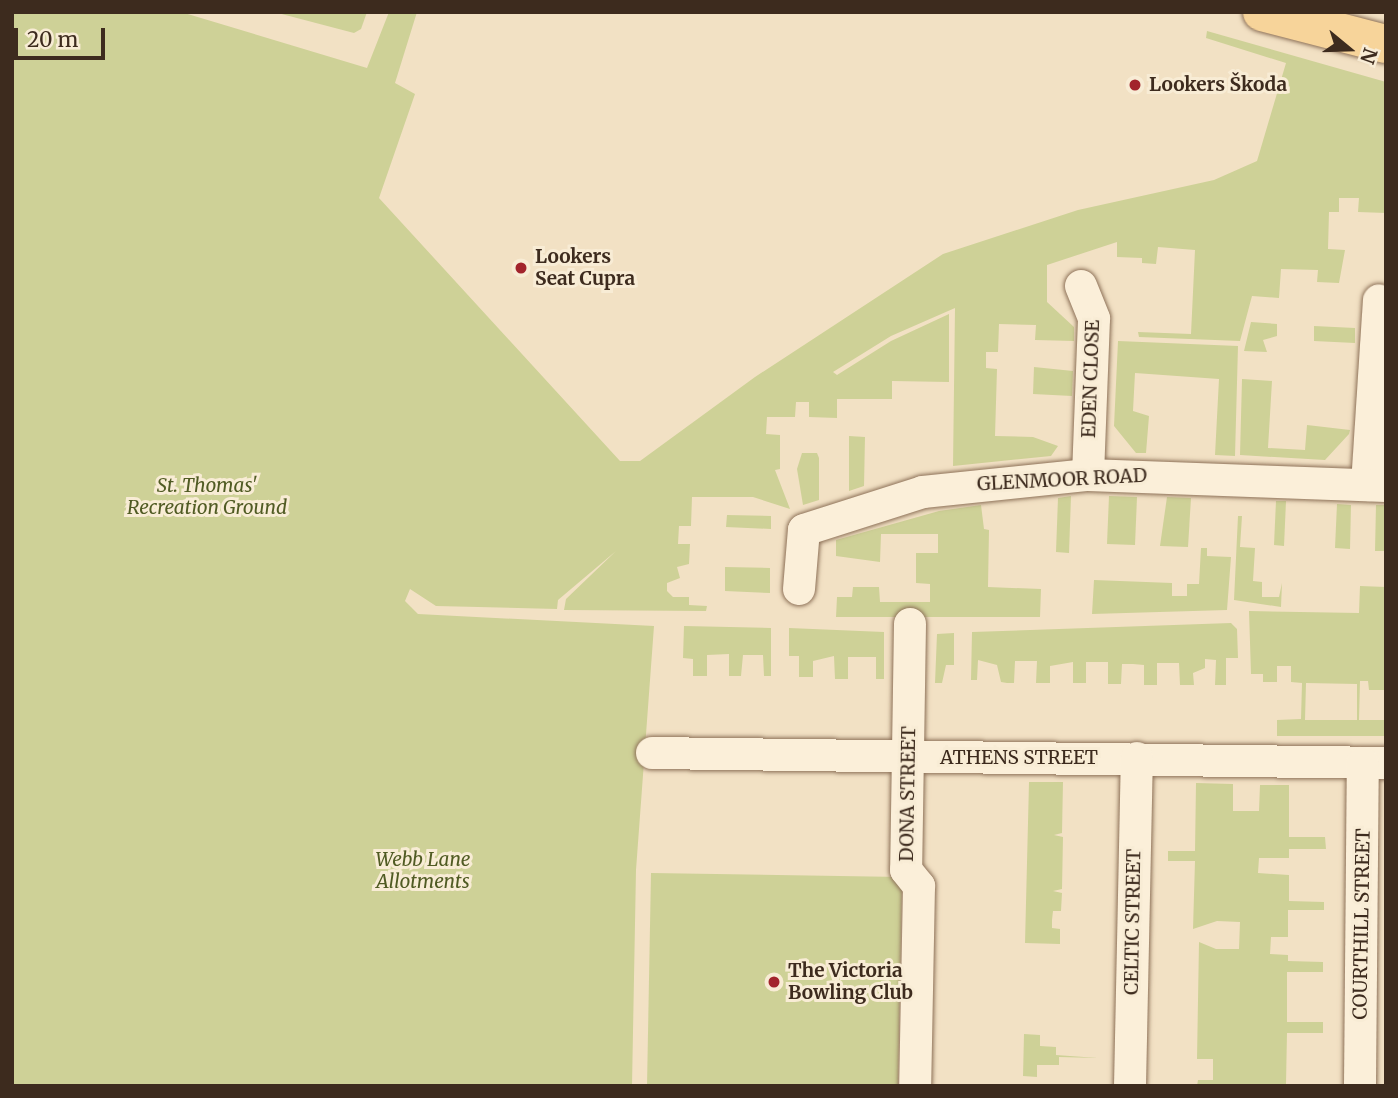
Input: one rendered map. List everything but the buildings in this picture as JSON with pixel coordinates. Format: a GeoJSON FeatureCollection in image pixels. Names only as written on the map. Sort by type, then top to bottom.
{"type":"FeatureCollection","features":[{"type":"Feature","properties":{"kind":"main road"},"geometry":{"type":"LineString","coordinates":[[1262,12],[1386,44]]}},
{"type":"Feature","properties":{"kind":"street","name":"EDEN CLOSE"},"geometry":{"type":"LineString","coordinates":[[1081,286],[1094,319],[1088,475]]}},
{"type":"Feature","properties":{"kind":"street"},"geometry":{"type":"LineString","coordinates":[[1376,485],[1379,300]]}},
{"type":"Feature","properties":{"kind":"street","name":"GLENMOOR ROAD"},"geometry":{"type":"LineString","coordinates":[[799,589],[804,530],[923,492],[1088,475],[1376,485]]}},
{"type":"Feature","properties":{"kind":"street","name":"DONA STREET"},"geometry":{"type":"LineString","coordinates":[[910,624],[906,870],[919,886],[915,1086]]}},
{"type":"Feature","properties":{"kind":"street","name":"ATHENS STREET"},"geometry":{"type":"LineString","coordinates":[[652,752],[908,758],[1137,758],[1375,763]]}},
{"type":"Feature","properties":{"kind":"street","name":"CELTIC STREET"},"geometry":{"type":"LineString","coordinates":[[1130,1086],[1137,758]]}},
{"type":"Feature","properties":{"kind":"street","name":"COURTHILL STREET"},"geometry":{"type":"LineString","coordinates":[[1360,1086],[1375,763]]}},
{"type":"Feature","properties":{"kind":"green space"},"geometry":{"type":"Polygon","coordinates":[[[12,12],[181,12],[367,68],[389,12],[417,12],[395,83],[415,94],[379,198],[620,461],[640,461],[755,377],[943,254],[1078,210],[1214,180],[1257,161],[1286,63],[1206,38],[1207,31],[1386,82],[1386,213],[1358,212],[1359,198],[1339,198],[1339,212],[1329,212],[1328,249],[1345,250],[1339,283],[1317,282],[1318,270],[1281,269],[1279,298],[1252,296],[1240,341],[1139,337],[1138,332],[1191,334],[1195,250],[1158,247],[1156,264],[1142,263],[1142,258],[1117,257],[1117,242],[1047,265],[1047,302],[1074,327],[1074,341],[1035,340],[1036,325],[999,324],[998,352],[986,352],[986,368],[997,369],[995,436],[1033,437],[1058,446],[1051,456],[953,466],[955,308],[891,336],[833,372],[837,375],[891,341],[949,314],[949,382],[892,381],[892,399],[837,399],[837,418],[809,417],[809,402],[796,402],[795,417],[767,417],[766,434],[780,435],[780,469],[775,470],[790,509],[753,497],[692,497],[691,526],[679,526],[678,544],[690,544],[689,564],[677,567],[680,578],[667,583],[667,591],[673,597],[689,597],[689,605],[707,606],[706,611],[564,610],[566,599],[616,551],[558,600],[557,609],[436,606],[410,589],[405,601],[418,614],[654,626],[636,870],[632,1086],[12,1086],[12,12]]]}},
{"type":"Feature","properties":{"kind":"green space"},"geometry":{"type":"Polygon","coordinates":[[[274,12],[367,12],[361,29],[354,33],[274,12]]]}},
{"type":"Feature","properties":{"kind":"green space"},"geometry":{"type":"Polygon","coordinates":[[[1251,322],[1277,324],[1277,336],[1263,340],[1267,352],[1244,351],[1251,322]]]}},
{"type":"Feature","properties":{"kind":"green space"},"geometry":{"type":"Polygon","coordinates":[[[1314,326],[1355,328],[1355,343],[1314,341],[1314,326]]]}},
{"type":"Feature","properties":{"kind":"green space"},"geometry":{"type":"Polygon","coordinates":[[[1118,341],[1238,346],[1235,456],[1215,455],[1219,379],[1135,373],[1133,411],[1149,416],[1146,453],[1136,453],[1114,426],[1118,341]]]}},
{"type":"Feature","properties":{"kind":"green space"},"geometry":{"type":"Polygon","coordinates":[[[1034,367],[1073,371],[1072,396],[1033,394],[1034,367]]]}},
{"type":"Feature","properties":{"kind":"green space"},"geometry":{"type":"Polygon","coordinates":[[[1242,379],[1272,381],[1268,448],[1305,450],[1307,425],[1350,430],[1349,434],[1325,460],[1240,455],[1242,379]]]}},
{"type":"Feature","properties":{"kind":"green space"},"geometry":{"type":"Polygon","coordinates":[[[849,436],[865,437],[864,486],[849,491],[849,436]]]}},
{"type":"Feature","properties":{"kind":"green space"},"geometry":{"type":"Polygon","coordinates":[[[802,453],[817,453],[819,458],[819,500],[803,505],[797,469],[802,453]]]}},
{"type":"Feature","properties":{"kind":"green space"},"geometry":{"type":"Polygon","coordinates":[[[1071,496],[1069,553],[1056,552],[1058,498],[1071,496]]]}},
{"type":"Feature","properties":{"kind":"green space"},"geometry":{"type":"Polygon","coordinates":[[[1109,496],[1137,497],[1135,545],[1107,544],[1109,496]]]}},
{"type":"Feature","properties":{"kind":"green space"},"geometry":{"type":"Polygon","coordinates":[[[1167,497],[1191,498],[1188,547],[1160,546],[1167,497]]]}},
{"type":"Feature","properties":{"kind":"green space"},"geometry":{"type":"Polygon","coordinates":[[[1276,501],[1286,501],[1284,546],[1274,545],[1276,501]]]}},
{"type":"Feature","properties":{"kind":"green space"},"geometry":{"type":"Polygon","coordinates":[[[1337,504],[1351,505],[1350,549],[1335,548],[1337,504]]]}},
{"type":"Feature","properties":{"kind":"green space"},"geometry":{"type":"Polygon","coordinates":[[[981,505],[984,529],[989,530],[988,587],[1041,589],[1040,617],[836,617],[837,597],[852,597],[853,587],[879,587],[880,602],[930,602],[930,584],[916,583],[916,553],[938,553],[938,534],[881,534],[880,562],[836,556],[836,540],[939,511],[981,505]]]}},
{"type":"Feature","properties":{"kind":"green space"},"geometry":{"type":"Polygon","coordinates":[[[1376,505],[1386,505],[1386,551],[1375,551],[1376,505]]]}},
{"type":"Feature","properties":{"kind":"green space"},"geometry":{"type":"Polygon","coordinates":[[[727,515],[771,516],[771,529],[726,527],[727,515]]]}},
{"type":"Feature","properties":{"kind":"green space"},"geometry":{"type":"Polygon","coordinates":[[[1238,516],[1242,516],[1240,547],[1255,548],[1253,581],[1262,582],[1262,597],[1279,597],[1282,583],[1281,607],[1234,600],[1238,516]]]}},
{"type":"Feature","properties":{"kind":"green space"},"geometry":{"type":"Polygon","coordinates":[[[1201,548],[1207,548],[1207,556],[1231,557],[1227,610],[1092,614],[1094,580],[1172,583],[1172,596],[1187,596],[1187,584],[1199,584],[1201,548]]]}},
{"type":"Feature","properties":{"kind":"green space"},"geometry":{"type":"Polygon","coordinates":[[[725,567],[770,568],[770,593],[725,591],[725,567]]]}},
{"type":"Feature","properties":{"kind":"green space"},"geometry":{"type":"Polygon","coordinates":[[[1360,586],[1386,587],[1386,690],[1369,690],[1368,681],[1360,681],[1359,720],[1386,720],[1386,736],[1277,736],[1277,720],[1301,719],[1302,683],[1291,682],[1291,666],[1277,666],[1277,682],[1263,682],[1263,674],[1251,674],[1249,611],[1359,613],[1360,586]],[[1306,683],[1305,720],[1357,720],[1357,684],[1306,683]]]}},
{"type":"Feature","properties":{"kind":"green space"},"geometry":{"type":"Polygon","coordinates":[[[1231,623],[1237,629],[1238,658],[1226,658],[1226,685],[1215,685],[1216,660],[1205,659],[1205,668],[1193,673],[1194,685],[1180,685],[1179,663],[1157,663],[1157,685],[1144,685],[1144,665],[1133,664],[1122,664],[1121,684],[1108,684],[1108,662],[1086,662],[1086,683],[1073,683],[1073,662],[1050,666],[1050,683],[1036,683],[1037,661],[1015,661],[1014,683],[1007,683],[1001,682],[997,665],[978,660],[977,680],[971,680],[972,632],[1231,623]]]}},
{"type":"Feature","properties":{"kind":"green space"},"geometry":{"type":"Polygon","coordinates":[[[684,626],[771,628],[771,676],[764,676],[763,655],[743,655],[741,676],[729,676],[729,654],[707,655],[707,676],[693,676],[693,659],[683,658],[684,626]]]}},
{"type":"Feature","properties":{"kind":"green space"},"geometry":{"type":"Polygon","coordinates":[[[789,628],[884,632],[884,679],[876,679],[876,657],[848,657],[848,679],[835,679],[834,656],[813,661],[813,677],[799,677],[799,656],[789,656],[789,628]]]}},
{"type":"Feature","properties":{"kind":"green space"},"geometry":{"type":"Polygon","coordinates":[[[954,633],[954,665],[946,665],[942,683],[935,683],[937,634],[954,633]]]}},
{"type":"Feature","properties":{"kind":"green space"},"geometry":{"type":"Polygon","coordinates":[[[1029,782],[1063,782],[1062,833],[1054,835],[1063,837],[1062,889],[1053,891],[1062,893],[1061,911],[1053,911],[1052,920],[1052,928],[1060,929],[1060,944],[1025,943],[1029,782]]]}},
{"type":"Feature","properties":{"kind":"green space"},"geometry":{"type":"Polygon","coordinates":[[[1196,783],[1233,784],[1233,811],[1259,811],[1260,785],[1289,785],[1289,837],[1325,837],[1326,849],[1289,849],[1289,858],[1259,858],[1258,873],[1289,875],[1289,901],[1324,902],[1324,910],[1288,910],[1288,937],[1271,937],[1270,954],[1288,955],[1288,961],[1323,962],[1323,972],[1287,972],[1287,1022],[1323,1022],[1323,1033],[1287,1033],[1286,1084],[1323,1086],[1197,1086],[1198,1080],[1213,1080],[1213,1059],[1197,1059],[1199,942],[1216,949],[1239,949],[1240,922],[1217,921],[1193,929],[1195,861],[1168,861],[1168,851],[1195,851],[1196,783]]]}},
{"type":"Feature","properties":{"kind":"green space","name":"The Victoria Bowling Club"},"geometry":{"type":"Polygon","coordinates":[[[651,873],[902,877],[898,1086],[647,1086],[651,873]]]}},
{"type":"Feature","properties":{"kind":"green space"},"geometry":{"type":"Polygon","coordinates":[[[1024,1034],[1040,1035],[1040,1046],[1056,1047],[1056,1055],[1098,1058],[1059,1057],[1059,1065],[1037,1065],[1037,1077],[1023,1076],[1024,1034]]]}},
{"type":"Feature","properties":{"kind":"place","name":"Lookers Škoda"},"geometry":{"type":"Point","coordinates":[1135,85]}},
{"type":"Feature","properties":{"kind":"place","name":"Lookers Seat Cupra"},"geometry":{"type":"Point","coordinates":[521,268]}},
{"type":"Feature","properties":{"kind":"place","name":"The Victoria Bowling Club"},"geometry":{"type":"Point","coordinates":[774,982]}},
{"type":"Feature","properties":{"kind":"park label","name":"St. Thomas' Recreation Ground"},"geometry":{"type":"Point","coordinates":[207,497]}},
{"type":"Feature","properties":{"kind":"park label","name":"Webb Lane Allotments"},"geometry":{"type":"Point","coordinates":[423,871]}}]}
